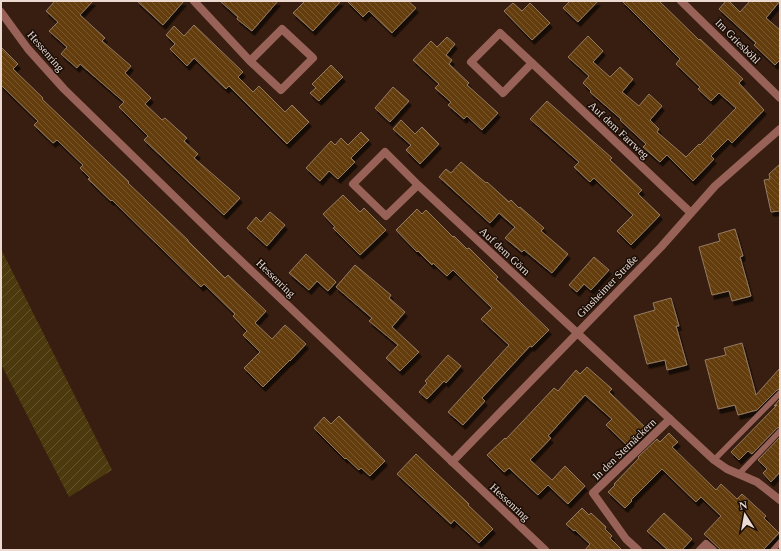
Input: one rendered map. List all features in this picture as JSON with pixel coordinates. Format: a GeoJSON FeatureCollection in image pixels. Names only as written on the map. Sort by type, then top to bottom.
{"type":"FeatureCollection","features":[{"type":"Feature","properties":{"kind":"street"},"geometry":{"type":"LineString","coordinates":[[194,1],[250,61],[281,90],[313,58],[282,29],[250,61]]}},
{"type":"Feature","properties":{"kind":"street","name":"Im Griesböhl"},"geometry":{"type":"LineString","coordinates":[[680,1],[780,98]]}},
{"type":"Feature","properties":{"kind":"street","name":"Hessenring"},"geometry":{"type":"LineString","coordinates":[[1,12],[28,49],[64,89],[545,550]]}},
{"type":"Feature","properties":{"kind":"street","name":"Auf dem Farrweg"},"geometry":{"type":"LineString","coordinates":[[532,64],[503,93],[471,62],[500,32],[532,64],[691,213]]}},
{"type":"Feature","properties":{"kind":"street","name":"Ginsheimer Straße"},"geometry":{"type":"LineString","coordinates":[[452,462],[661,247],[715,186],[780,129]]}},
{"type":"Feature","properties":{"kind":"street","name":"Auf dem Görn"},"geometry":{"type":"LineString","coordinates":[[418,185],[386,216],[353,184],[385,152],[418,185],[577,332]]}},
{"type":"Feature","properties":{"kind":"street","name":"In den Sternäckern"},"geometry":{"type":"LineString","coordinates":[[577,332],[714,460],[727,469],[757,482],[780,500]]}},
{"type":"Feature","properties":{"kind":"street","name":"In den Sternäckern"},"geometry":{"type":"LineString","coordinates":[[638,550],[626,539],[593,493],[670,419]]}},
{"type":"Feature","properties":{"kind":"street"},"geometry":{"type":"LineString","coordinates":[[700,550],[706,544],[713,550]]}},
{"type":"Feature","properties":{"kind":"lane"},"geometry":{"type":"LineString","coordinates":[[714,460],[780,393]]}},
{"type":"Feature","properties":{"kind":"lane"},"geometry":{"type":"LineString","coordinates":[[739,474],[780,431]]}},
{"type":"Feature","properties":{"kind":"lane"},"geometry":{"type":"LineString","coordinates":[[773,550],[780,542]]}},
{"type":"Feature","properties":{"kind":"shaded area"},"geometry":{"type":"Polygon","coordinates":[[[1,249],[112,470],[69,497],[1,364],[1,249]]]}},
{"type":"Feature","properties":{"kind":"building"},"geometry":{"type":"Polygon","coordinates":[[[55,1],[93,1],[80,15],[105,38],[102,41],[131,66],[125,73],[151,98],[145,104],[162,120],[165,118],[187,138],[184,141],[198,154],[194,158],[240,198],[224,215],[144,140],[148,136],[119,107],[124,102],[80,64],[77,68],[61,54],[67,47],[49,31],[58,22],[46,11],[55,1]]]}},
{"type":"Feature","properties":{"kind":"building"},"geometry":{"type":"Polygon","coordinates":[[[137,1],[184,1],[163,25],[137,1]]]}},
{"type":"Feature","properties":{"kind":"building"},"geometry":{"type":"Polygon","coordinates":[[[220,1],[278,1],[252,31],[237,19],[238,17],[220,1]]]}},
{"type":"Feature","properties":{"kind":"building"},"geometry":{"type":"Polygon","coordinates":[[[305,1],[341,1],[313,31],[293,13],[305,1]]]}},
{"type":"Feature","properties":{"kind":"building"},"geometry":{"type":"Polygon","coordinates":[[[347,1],[408,1],[416,8],[392,33],[369,11],[363,17],[347,1]]]}},
{"type":"Feature","properties":{"kind":"building"},"geometry":{"type":"Polygon","coordinates":[[[570,1],[598,1],[578,22],[563,8],[570,1]]]}},
{"type":"Feature","properties":{"kind":"building"},"geometry":{"type":"Polygon","coordinates":[[[622,1],[659,1],[699,40],[700,39],[743,79],[739,83],[764,110],[732,143],[728,139],[711,156],[714,159],[693,181],[667,155],[660,162],[643,147],[646,144],[620,120],[621,119],[590,92],[591,91],[583,83],[589,76],[568,57],[588,36],[603,51],[593,62],[610,77],[620,67],[633,79],[622,92],[639,106],[649,94],[662,106],[650,120],[659,129],[657,132],[686,157],[699,144],[700,145],[736,108],[719,93],[711,101],[698,89],[700,87],[676,64],[680,59],[622,1]]]}},
{"type":"Feature","properties":{"kind":"building"},"geometry":{"type":"Polygon","coordinates":[[[726,1],[729,1],[740,12],[750,1],[780,1],[766,18],[780,30],[780,60],[775,65],[754,45],[756,43],[719,9],[726,1]]]}},
{"type":"Feature","properties":{"kind":"building"},"geometry":{"type":"Polygon","coordinates":[[[513,3],[522,11],[530,3],[550,23],[532,40],[504,11],[513,3]]]}},
{"type":"Feature","properties":{"kind":"building"},"geometry":{"type":"Polygon","coordinates":[[[194,25],[243,72],[238,77],[253,92],[259,86],[285,112],[292,105],[309,122],[287,144],[229,86],[226,89],[194,58],[187,66],[170,49],[175,44],[166,35],[174,26],[184,36],[194,25]]]}},
{"type":"Feature","properties":{"kind":"building"},"geometry":{"type":"Polygon","coordinates":[[[447,37],[455,44],[446,55],[452,60],[449,64],[469,83],[467,85],[498,113],[482,130],[467,116],[464,119],[448,105],[451,102],[435,88],[439,84],[413,60],[431,41],[437,47],[447,37]]]}},
{"type":"Feature","properties":{"kind":"building"},"geometry":{"type":"Polygon","coordinates":[[[1,47],[18,64],[13,69],[43,98],[42,99],[129,182],[128,183],[188,240],[225,278],[228,275],[266,311],[255,323],[272,339],[285,325],[306,344],[263,387],[244,368],[260,352],[243,335],[247,331],[233,316],[235,314],[204,284],[201,287],[112,200],[111,201],[88,179],[90,178],[80,168],[83,165],[57,140],[53,143],[34,125],[38,121],[1,85],[1,47]]]}},
{"type":"Feature","properties":{"kind":"building"},"geometry":{"type":"Polygon","coordinates":[[[331,65],[343,77],[319,101],[310,93],[316,88],[312,84],[331,65]]]}},
{"type":"Feature","properties":{"kind":"building"},"geometry":{"type":"Polygon","coordinates":[[[393,87],[409,101],[390,122],[375,108],[393,87]]]}},
{"type":"Feature","properties":{"kind":"building"},"geometry":{"type":"Polygon","coordinates":[[[547,101],[612,158],[610,160],[642,190],[638,194],[660,215],[631,245],[617,231],[633,215],[594,178],[590,182],[574,167],[579,162],[530,119],[547,101]]]}},
{"type":"Feature","properties":{"kind":"building"},"geometry":{"type":"Polygon","coordinates":[[[401,120],[415,134],[422,127],[439,144],[420,164],[406,150],[411,145],[393,129],[401,120]]]}},
{"type":"Feature","properties":{"kind":"building"},"geometry":{"type":"Polygon","coordinates":[[[361,132],[369,140],[351,158],[355,162],[338,179],[329,171],[320,181],[306,168],[331,141],[335,145],[341,138],[348,145],[361,132]]]}},
{"type":"Feature","properties":{"kind":"building"},"geometry":{"type":"Polygon","coordinates":[[[461,162],[486,183],[487,182],[509,202],[511,200],[519,208],[520,207],[544,228],[541,231],[568,254],[552,273],[524,250],[522,252],[505,238],[515,227],[499,213],[490,223],[439,177],[446,169],[451,173],[461,162]]]}},
{"type":"Feature","properties":{"kind":"building"},"geometry":{"type":"Polygon","coordinates":[[[780,164],[780,211],[771,212],[764,180],[770,179],[769,174],[780,164]]]}},
{"type":"Feature","properties":{"kind":"building"},"geometry":{"type":"Polygon","coordinates":[[[343,195],[360,212],[364,208],[386,230],[360,255],[333,228],[335,227],[323,214],[343,195]]]}},
{"type":"Feature","properties":{"kind":"building"},"geometry":{"type":"Polygon","coordinates":[[[417,209],[422,214],[426,210],[453,237],[454,236],[467,249],[469,248],[498,277],[496,279],[549,330],[532,347],[530,346],[482,398],[485,401],[463,425],[448,412],[509,345],[481,319],[492,308],[453,270],[447,276],[433,263],[432,265],[418,251],[417,252],[396,230],[417,209]]]}},
{"type":"Feature","properties":{"kind":"building"},"geometry":{"type":"Polygon","coordinates":[[[270,212],[285,225],[267,246],[247,228],[256,217],[261,222],[270,212]]]}},
{"type":"Feature","properties":{"kind":"building"},"geometry":{"type":"Polygon","coordinates":[[[735,229],[743,256],[740,257],[751,296],[732,301],[729,291],[712,295],[699,247],[720,241],[718,234],[735,229]]]}},
{"type":"Feature","properties":{"kind":"building"},"geometry":{"type":"Polygon","coordinates":[[[306,254],[336,282],[328,291],[317,281],[309,290],[289,273],[306,254]]]}},
{"type":"Feature","properties":{"kind":"building"},"geometry":{"type":"Polygon","coordinates":[[[594,257],[609,270],[591,290],[584,284],[577,292],[569,285],[594,257]]]}},
{"type":"Feature","properties":{"kind":"building"},"geometry":{"type":"Polygon","coordinates":[[[355,265],[391,295],[389,298],[405,312],[392,327],[419,352],[400,371],[386,358],[398,345],[369,321],[372,318],[336,287],[355,265]]]}},
{"type":"Feature","properties":{"kind":"building"},"geometry":{"type":"Polygon","coordinates":[[[671,298],[679,326],[676,326],[687,365],[667,370],[665,360],[647,364],[634,316],[655,310],[653,303],[671,298]]]}},
{"type":"Feature","properties":{"kind":"building"},"geometry":{"type":"Polygon","coordinates":[[[742,343],[756,395],[780,368],[780,389],[777,390],[757,410],[738,415],[735,405],[718,409],[705,360],[726,355],[724,348],[742,343]]]}},
{"type":"Feature","properties":{"kind":"building"},"geometry":{"type":"Polygon","coordinates":[[[448,355],[461,366],[446,383],[444,381],[427,399],[419,392],[427,383],[425,381],[448,355]]]}},
{"type":"Feature","properties":{"kind":"building"},"geometry":{"type":"Polygon","coordinates":[[[587,367],[612,389],[609,392],[649,431],[631,449],[606,425],[612,419],[585,395],[548,436],[551,438],[530,460],[552,480],[565,466],[585,486],[568,504],[548,485],[538,495],[509,468],[504,472],[487,455],[505,438],[506,439],[554,388],[558,391],[576,370],[580,374],[587,367]]]}},
{"type":"Feature","properties":{"kind":"building"},"geometry":{"type":"Polygon","coordinates":[[[780,399],[780,427],[777,428],[752,454],[748,451],[739,460],[731,452],[777,405],[774,406],[780,399]]]}},
{"type":"Feature","properties":{"kind":"building"},"geometry":{"type":"Polygon","coordinates":[[[339,416],[385,461],[370,476],[361,468],[359,470],[346,458],[345,459],[314,428],[324,417],[331,424],[339,416]]]}},
{"type":"Feature","properties":{"kind":"building"},"geometry":{"type":"Polygon","coordinates":[[[669,433],[678,442],[672,447],[716,490],[721,484],[737,499],[742,494],[766,516],[764,518],[779,533],[763,550],[721,550],[704,534],[721,516],[701,497],[696,502],[662,469],[625,508],[608,492],[639,458],[638,457],[657,439],[660,442],[669,433]]]}},
{"type":"Feature","properties":{"kind":"building"},"geometry":{"type":"Polygon","coordinates":[[[780,437],[780,472],[771,482],[763,473],[767,469],[758,460],[780,437]]]}},
{"type":"Feature","properties":{"kind":"building"},"geometry":{"type":"Polygon","coordinates":[[[416,454],[493,529],[479,543],[454,520],[451,524],[397,474],[416,454]]]}},
{"type":"Feature","properties":{"kind":"building"},"geometry":{"type":"Polygon","coordinates":[[[582,508],[589,515],[591,513],[606,527],[605,529],[612,536],[610,538],[622,550],[585,550],[590,544],[566,524],[582,508]]]}},
{"type":"Feature","properties":{"kind":"building"},"geometry":{"type":"Polygon","coordinates":[[[664,513],[692,539],[682,550],[668,550],[647,531],[664,513]]]}}]}
